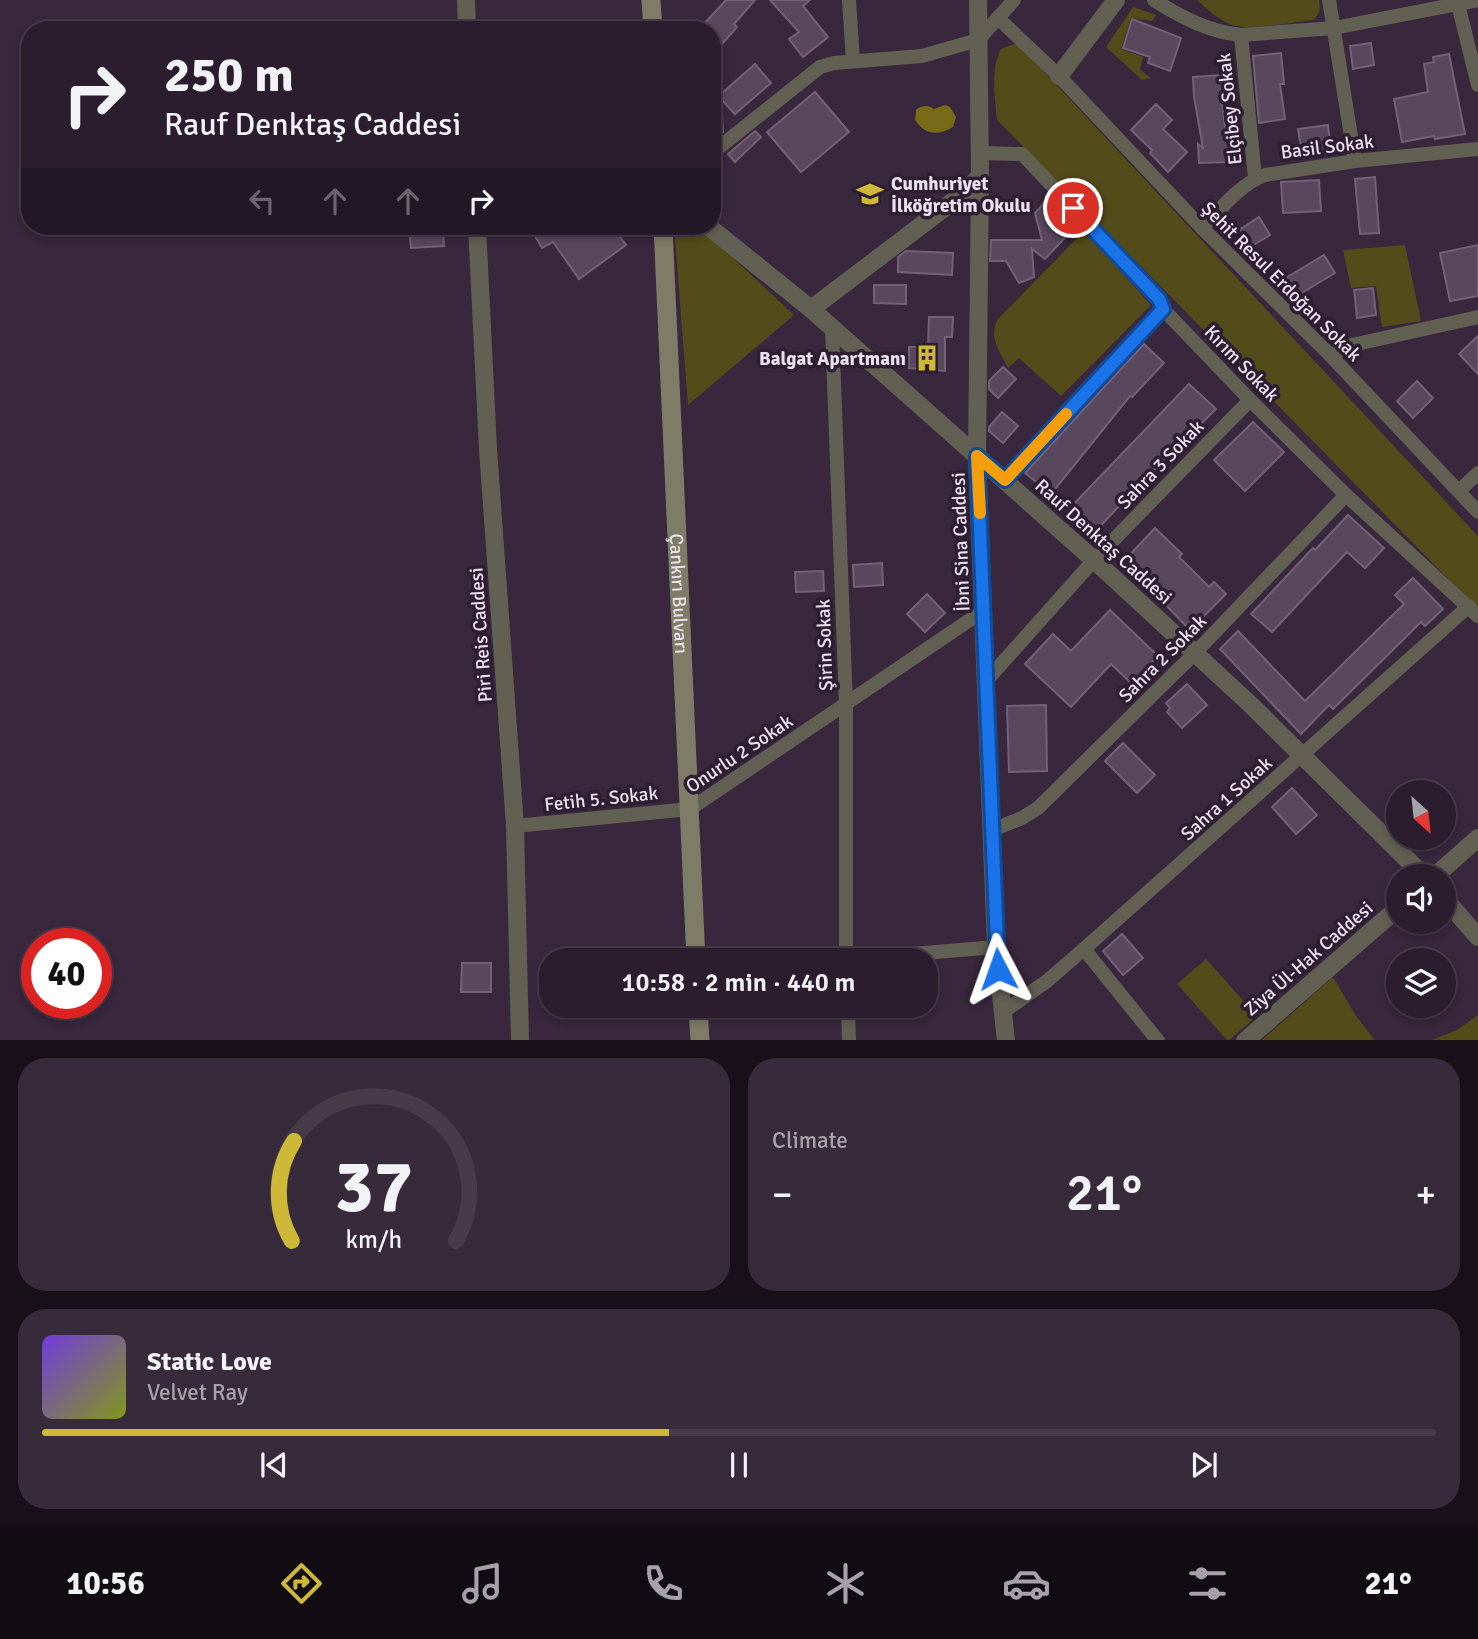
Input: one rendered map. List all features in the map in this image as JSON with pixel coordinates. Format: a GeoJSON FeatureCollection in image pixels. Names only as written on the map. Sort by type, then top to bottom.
{"type":"FeatureCollection","features":[{"type":"Feature","properties":{"kind":"main road"},"geometry":{"type":"LineString","coordinates":[[651,0],[652,21]]}},
{"type":"Feature","properties":{"kind":"main road","name":"Çankırı Bulvarı"},"geometry":{"type":"LineString","coordinates":[[663,235],[695,948]]}},
{"type":"Feature","properties":{"kind":"main road"},"geometry":{"type":"LineString","coordinates":[[699,1018],[700,1040]]}},
{"type":"Feature","properties":{"kind":"street"},"geometry":{"type":"LineString","coordinates":[[466,0],[467,21]]}},
{"type":"Feature","properties":{"kind":"street"},"geometry":{"type":"LineString","coordinates":[[849,0],[853,61]]}},
{"type":"Feature","properties":{"kind":"street","name":"İbni Sina Caddesi"},"geometry":{"type":"LineString","coordinates":[[978,0],[980,176],[977,456],[996,947],[1006,1040]]}},
{"type":"Feature","properties":{"kind":"street"},"geometry":{"type":"LineString","coordinates":[[721,146],[820,67],[853,61],[922,56],[978,40],[1014,0]]}},
{"type":"Feature","properties":{"kind":"street"},"geometry":{"type":"LineString","coordinates":[[1059,76],[1116,0]]}},
{"type":"Feature","properties":{"kind":"street"},"geometry":{"type":"LineString","coordinates":[[1154,0],[1202,26],[1241,35],[1334,27],[1478,0]]}},
{"type":"Feature","properties":{"kind":"street"},"geometry":{"type":"LineString","coordinates":[[1329,0],[1355,161]]}},
{"type":"Feature","properties":{"kind":"street"},"geometry":{"type":"LineString","coordinates":[[1457,3],[1478,85]]}},
{"type":"Feature","properties":{"kind":"street","name":"Şehit Resul Erdoğan Sokak"},"geometry":{"type":"LineString","coordinates":[[998,18],[1059,76],[1202,228],[1330,355],[1478,512]]}},
{"type":"Feature","properties":{"kind":"street","name":"Elçibey Sokak"},"geometry":{"type":"LineString","coordinates":[[1241,35],[1255,178]]}},
{"type":"Feature","properties":{"kind":"street","name":"Basil Sokak"},"geometry":{"type":"LineString","coordinates":[[1255,178],[1271,173],[1355,161],[1478,149]]}},
{"type":"Feature","properties":{"kind":"street","name":"Kırım Sokak"},"geometry":{"type":"LineString","coordinates":[[979,153],[1022,154],[1250,400],[1346,495],[1474,611]]}},
{"type":"Feature","properties":{"kind":"street"},"geometry":{"type":"LineString","coordinates":[[811,309],[964,193],[980,176]]}},
{"type":"Feature","properties":{"kind":"street"},"geometry":{"type":"LineString","coordinates":[[1202,228],[1255,178]]}},
{"type":"Feature","properties":{"kind":"street","name":"Piri Reis Caddesi"},"geometry":{"type":"LineString","coordinates":[[477,235],[488,449],[515,826],[520,1040]]}},
{"type":"Feature","properties":{"kind":"street","name":"Rauf Denktaş Caddesi"},"geometry":{"type":"LineString","coordinates":[[719,235],[811,309],[1094,560],[1303,755],[1412,864]]}},
{"type":"Feature","properties":{"kind":"street"},"geometry":{"type":"LineString","coordinates":[[1005,480],[1163,309]]}},
{"type":"Feature","properties":{"kind":"street"},"geometry":{"type":"LineString","coordinates":[[1330,355],[1352,345],[1478,317]]}},
{"type":"Feature","properties":{"kind":"street","name":"Şirin Sokak"},"geometry":{"type":"LineString","coordinates":[[832,328],[846,705],[846,948]]}},
{"type":"Feature","properties":{"kind":"street","name":"Sahra 3 Sokak"},"geometry":{"type":"LineString","coordinates":[[986,681],[1094,560],[1250,400]]}},
{"type":"Feature","properties":{"kind":"street"},"geometry":{"type":"LineString","coordinates":[[1459,491],[1478,473]]}},
{"type":"Feature","properties":{"kind":"street","name":"Sahra 2 Sokak"},"geometry":{"type":"LineString","coordinates":[[992,830],[1022,818],[1038,808],[1195,653],[1346,495]]}},
{"type":"Feature","properties":{"kind":"street","name":"Onurlu 2 Sokak"},"geometry":{"type":"LineString","coordinates":[[690,809],[984,611]]}},
{"type":"Feature","properties":{"kind":"street","name":"Sahra 1 Sokak"},"geometry":{"type":"LineString","coordinates":[[1003,1012],[1047,981],[1303,755],[1474,611]]}},
{"type":"Feature","properties":{"kind":"street","name":"Fetih 5. Sokak"},"geometry":{"type":"LineString","coordinates":[[515,826],[690,809]]}},
{"type":"Feature","properties":{"kind":"street"},"geometry":{"type":"LineString","coordinates":[[1449,864],[1478,838]]}},
{"type":"Feature","properties":{"kind":"street"},"geometry":{"type":"LineString","coordinates":[[1456,910],[1476,929]]}},
{"type":"Feature","properties":{"kind":"street","name":"Ziya Ül-Hak Caddesi"},"geometry":{"type":"LineString","coordinates":[[1246,1040],[1386,918]]}},
{"type":"Feature","properties":{"kind":"street"},"geometry":{"type":"LineString","coordinates":[[938,952],[996,947]]}},
{"type":"Feature","properties":{"kind":"street"},"geometry":{"type":"LineString","coordinates":[[1084,949],[1157,1040]]}},
{"type":"Feature","properties":{"kind":"street"},"geometry":{"type":"LineString","coordinates":[[848,1018],[849,1040]]}},
{"type":"Feature","properties":{"kind":"shaded area"},"geometry":{"type":"Polygon","coordinates":[[[1197,0],[1319,0],[1320,8],[1313,20],[1248,27],[1229,24],[1197,0]]]}},
{"type":"Feature","properties":{"kind":"shaded area"},"geometry":{"type":"Polygon","coordinates":[[[1133,7],[1156,15],[1152,21],[1131,18],[1121,49],[1143,57],[1140,70],[1151,78],[1142,80],[1106,47],[1133,7]]]}},
{"type":"Feature","properties":{"kind":"shaded area"},"geometry":{"type":"Polygon","coordinates":[[[1014,44],[1020,46],[1478,536],[1478,609],[997,120],[995,66],[1001,49],[1014,44]]]}},
{"type":"Feature","properties":{"kind":"shaded area"},"geometry":{"type":"Polygon","coordinates":[[[945,105],[950,107],[956,117],[953,127],[947,130],[937,133],[927,131],[915,120],[916,110],[920,107],[934,109],[945,105]]]}},
{"type":"Feature","properties":{"kind":"shaded area"},"geometry":{"type":"Polygon","coordinates":[[[1084,231],[1151,305],[1061,396],[1019,358],[1008,368],[996,344],[994,332],[998,319],[1084,231]]]}},
{"type":"Feature","properties":{"kind":"shaded area"},"geometry":{"type":"Polygon","coordinates":[[[675,235],[709,235],[794,315],[688,405],[675,235]]]}},
{"type":"Feature","properties":{"kind":"shaded area"},"geometry":{"type":"Polygon","coordinates":[[[1405,245],[1421,321],[1382,327],[1376,286],[1351,288],[1343,250],[1405,245]]]}},
{"type":"Feature","properties":{"kind":"shaded area"},"geometry":{"type":"Polygon","coordinates":[[[1206,959],[1257,1016],[1229,1040],[1177,984],[1206,959]]]}},
{"type":"Feature","properties":{"kind":"shaded area"},"geometry":{"type":"Polygon","coordinates":[[[1333,977],[1356,1016],[1375,1040],[1262,1040],[1333,977]]]}},
{"type":"Feature","properties":{"kind":"shaded area"},"geometry":{"type":"Polygon","coordinates":[[[1478,1015],[1478,1040],[1432,1040],[1457,1030],[1478,1015]]]}},
{"type":"Feature","properties":{"kind":"building"},"geometry":{"type":"Polygon","coordinates":[[[726,0],[755,0],[734,24],[737,27],[722,44],[721,21],[707,21],[726,0]]]}},
{"type":"Feature","properties":{"kind":"building"},"geometry":{"type":"Polygon","coordinates":[[[770,0],[810,0],[803,6],[828,37],[803,57],[789,39],[799,32],[770,0]]]}},
{"type":"Feature","properties":{"kind":"building"},"geometry":{"type":"Polygon","coordinates":[[[1132,19],[1181,38],[1170,71],[1148,63],[1150,57],[1123,48],[1132,19]]]}},
{"type":"Feature","properties":{"kind":"building"},"geometry":{"type":"Polygon","coordinates":[[[1371,43],[1374,65],[1353,69],[1350,46],[1371,43]]]}},
{"type":"Feature","properties":{"kind":"building"},"geometry":{"type":"Polygon","coordinates":[[[1281,53],[1284,84],[1280,84],[1285,119],[1259,123],[1253,56],[1281,53]]]}},
{"type":"Feature","properties":{"kind":"building"},"geometry":{"type":"Polygon","coordinates":[[[1449,54],[1465,134],[1402,142],[1394,99],[1428,92],[1424,64],[1434,62],[1433,57],[1449,54]]]}},
{"type":"Feature","properties":{"kind":"building"},"geometry":{"type":"Polygon","coordinates":[[[755,64],[771,83],[735,114],[721,99],[721,94],[755,64]]]}},
{"type":"Feature","properties":{"kind":"building"},"geometry":{"type":"Polygon","coordinates":[[[1222,75],[1221,96],[1230,162],[1199,163],[1198,144],[1203,148],[1193,77],[1222,75]]]}},
{"type":"Feature","properties":{"kind":"building"},"geometry":{"type":"Polygon","coordinates":[[[815,92],[849,132],[801,172],[767,132],[815,92]]]}},
{"type":"Feature","properties":{"kind":"building"},"geometry":{"type":"Polygon","coordinates":[[[721,99],[723,132],[721,133],[721,99]]]}},
{"type":"Feature","properties":{"kind":"building"},"geometry":{"type":"Polygon","coordinates":[[[1156,104],[1172,120],[1163,129],[1187,152],[1168,172],[1150,153],[1152,150],[1131,130],[1156,104]]]}},
{"type":"Feature","properties":{"kind":"building"},"geometry":{"type":"Polygon","coordinates":[[[1328,125],[1331,150],[1302,154],[1298,129],[1328,125]]]}},
{"type":"Feature","properties":{"kind":"building"},"geometry":{"type":"Polygon","coordinates":[[[755,131],[761,137],[735,162],[728,154],[755,131]]]}},
{"type":"Feature","properties":{"kind":"building"},"geometry":{"type":"Polygon","coordinates":[[[1375,177],[1379,233],[1360,234],[1355,179],[1375,177]]]}},
{"type":"Feature","properties":{"kind":"building"},"geometry":{"type":"Polygon","coordinates":[[[1319,180],[1321,211],[1283,213],[1281,182],[1319,180]]]}},
{"type":"Feature","properties":{"kind":"building"},"geometry":{"type":"Polygon","coordinates":[[[1045,202],[1074,228],[1045,259],[1032,249],[1034,277],[1019,283],[1006,261],[990,261],[991,240],[1042,240],[1035,213],[1045,202]]]}},
{"type":"Feature","properties":{"kind":"building"},"geometry":{"type":"Polygon","coordinates":[[[1259,217],[1270,235],[1247,249],[1236,232],[1259,217]]]}},
{"type":"Feature","properties":{"kind":"building"},"geometry":{"type":"Polygon","coordinates":[[[410,235],[443,235],[444,246],[411,248],[410,235]]]}},
{"type":"Feature","properties":{"kind":"building"},"geometry":{"type":"Polygon","coordinates":[[[534,235],[619,235],[626,245],[579,279],[553,242],[542,248],[534,235]]]}},
{"type":"Feature","properties":{"kind":"building"},"geometry":{"type":"Polygon","coordinates":[[[1478,245],[1478,296],[1450,301],[1440,253],[1478,245]]]}},
{"type":"Feature","properties":{"kind":"building"},"geometry":{"type":"Polygon","coordinates":[[[906,251],[953,253],[952,275],[898,272],[898,257],[906,251]]]}},
{"type":"Feature","properties":{"kind":"building"},"geometry":{"type":"Polygon","coordinates":[[[1324,255],[1335,273],[1295,297],[1284,279],[1324,255]]]}},
{"type":"Feature","properties":{"kind":"building"},"geometry":{"type":"Polygon","coordinates":[[[874,285],[906,285],[906,304],[874,303],[874,285]]]}},
{"type":"Feature","properties":{"kind":"building"},"geometry":{"type":"Polygon","coordinates":[[[1373,288],[1376,315],[1357,318],[1354,290],[1373,288]]]}},
{"type":"Feature","properties":{"kind":"building"},"geometry":{"type":"Polygon","coordinates":[[[929,317],[953,317],[952,337],[945,337],[945,371],[909,368],[909,347],[928,347],[929,317]]]}},
{"type":"Feature","properties":{"kind":"building"},"geometry":{"type":"Polygon","coordinates":[[[1478,336],[1478,374],[1459,354],[1478,336]]]}},
{"type":"Feature","properties":{"kind":"building"},"geometry":{"type":"Polygon","coordinates":[[[1144,344],[1164,363],[1132,397],[1130,396],[1051,494],[1025,473],[1144,344]]]}},
{"type":"Feature","properties":{"kind":"building"},"geometry":{"type":"Polygon","coordinates":[[[1003,367],[1016,379],[998,398],[989,389],[989,381],[1003,367]]]}},
{"type":"Feature","properties":{"kind":"building"},"geometry":{"type":"Polygon","coordinates":[[[1417,381],[1433,398],[1413,418],[1397,401],[1417,381]]]}},
{"type":"Feature","properties":{"kind":"building"},"geometry":{"type":"Polygon","coordinates":[[[1189,384],[1216,409],[1094,533],[1068,510],[1189,384]]]}},
{"type":"Feature","properties":{"kind":"building"},"geometry":{"type":"Polygon","coordinates":[[[1002,412],[1018,426],[1003,443],[989,431],[989,427],[1002,412]]]}},
{"type":"Feature","properties":{"kind":"building"},"geometry":{"type":"Polygon","coordinates":[[[1253,422],[1284,452],[1245,491],[1214,460],[1253,422]]]}},
{"type":"Feature","properties":{"kind":"building"},"geometry":{"type":"Polygon","coordinates":[[[1348,515],[1384,548],[1365,568],[1347,552],[1272,632],[1251,614],[1348,515]]]}},
{"type":"Feature","properties":{"kind":"building"},"geometry":{"type":"Polygon","coordinates":[[[1155,528],[1182,554],[1179,557],[1209,587],[1214,582],[1226,594],[1190,630],[1160,599],[1162,597],[1124,561],[1155,528]]]}},
{"type":"Feature","properties":{"kind":"building"},"geometry":{"type":"Polygon","coordinates":[[[882,563],[883,585],[854,587],[853,565],[882,563]]]}},
{"type":"Feature","properties":{"kind":"building"},"geometry":{"type":"Polygon","coordinates":[[[823,571],[824,591],[796,592],[795,572],[823,571]]]}},
{"type":"Feature","properties":{"kind":"building"},"geometry":{"type":"Polygon","coordinates":[[[1413,578],[1443,609],[1425,626],[1421,622],[1333,709],[1329,705],[1301,734],[1220,649],[1238,631],[1305,701],[1404,604],[1395,595],[1413,578]]]}},
{"type":"Feature","properties":{"kind":"building"},"geometry":{"type":"Polygon","coordinates":[[[927,594],[945,613],[925,632],[907,614],[927,594]]]}},
{"type":"Feature","properties":{"kind":"building"},"geometry":{"type":"Polygon","coordinates":[[[1110,610],[1158,656],[1132,684],[1111,664],[1071,707],[1025,664],[1053,634],[1071,651],[1110,610]]]}},
{"type":"Feature","properties":{"kind":"building"},"geometry":{"type":"Polygon","coordinates":[[[1187,684],[1207,705],[1182,728],[1167,712],[1170,708],[1166,703],[1187,684]]]}},
{"type":"Feature","properties":{"kind":"building"},"geometry":{"type":"Polygon","coordinates":[[[1046,705],[1047,771],[1009,772],[1007,706],[1046,705]]]}},
{"type":"Feature","properties":{"kind":"building"},"geometry":{"type":"Polygon","coordinates":[[[1123,743],[1155,775],[1137,793],[1105,761],[1123,743]]]}},
{"type":"Feature","properties":{"kind":"building"},"geometry":{"type":"Polygon","coordinates":[[[1292,788],[1317,815],[1296,834],[1272,807],[1292,788]]]}},
{"type":"Feature","properties":{"kind":"building"},"geometry":{"type":"Polygon","coordinates":[[[1122,934],[1143,958],[1123,975],[1103,951],[1122,934]]]}},
{"type":"Feature","properties":{"kind":"building"},"geometry":{"type":"Polygon","coordinates":[[[462,963],[491,963],[491,992],[461,992],[462,963]]]}},
{"type":"Feature","properties":{"kind":"slow traffic"},"geometry":{"type":"LineString","coordinates":[[980,513],[977,456],[1005,480],[1066,414]]}},
{"type":"Feature","properties":{"kind":"place","name":"Cumhuriyet İlköğretim Okulu"},"geometry":{"type":"Point","coordinates":[870,194]}},
{"type":"Feature","properties":{"kind":"place","name":"Balgat Apartmanı"},"geometry":{"type":"Point","coordinates":[927,358]}},
{"type":"Feature","properties":{"kind":"route"},"geometry":{"type":"LineString","coordinates":[[998,969],[977,456],[1005,480],[1163,309],[1159,299],[1073,208]]}}]}
